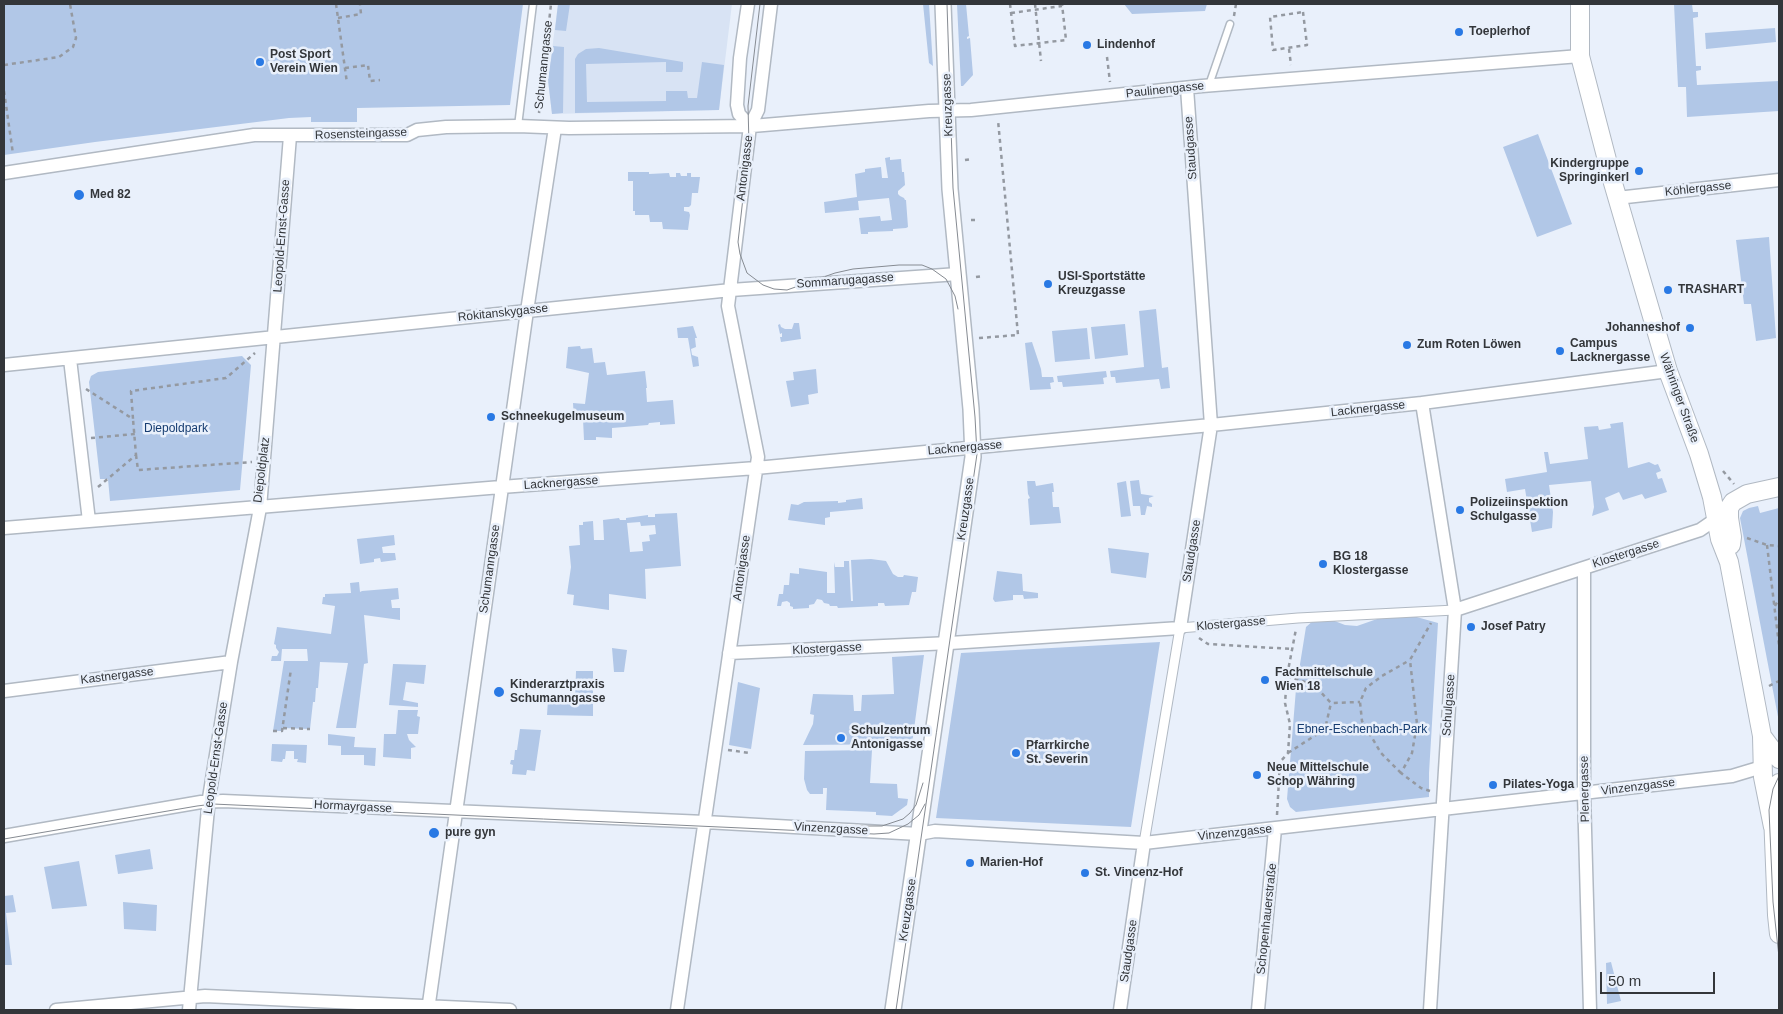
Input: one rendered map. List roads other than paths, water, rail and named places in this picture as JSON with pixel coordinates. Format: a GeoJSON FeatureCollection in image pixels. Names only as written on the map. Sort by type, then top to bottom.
{"type":"FeatureCollection","features":[{"type":"Feature","properties":{"kind":"main road","name":"Währinger Straße"},"geometry":{"type":"LineString","coordinates":[[1580,4],[1580,56],[1618,198],[1668,371],[1699,454],[1720,539],[1729,562],[1762,736],[1762,767],[1773,827]]}},
{"type":"Feature","properties":{"kind":"main road"},"geometry":{"type":"LineString","coordinates":[[1729,562],[1732,537],[1729,508],[1733,502],[1747,494],[1779,487]]}},
{"type":"Feature","properties":{"kind":"main road","name":"Währinger Straße"},"geometry":{"type":"LineString","coordinates":[[1762,736],[1779,759]]}},
{"type":"Feature","properties":{"kind":"main road","name":"Währinger Straße"},"geometry":{"type":"LineString","coordinates":[[1779,783],[1773,802],[1779,934]]}},
{"type":"Feature","properties":{"kind":"street","name":"Antonigasse"},"geometry":{"type":"LineString","coordinates":[[748,4],[740,58],[737,105],[739,114],[750,126]]}},
{"type":"Feature","properties":{"kind":"street","name":"Antonigasse"},"geometry":{"type":"LineString","coordinates":[[677,1010],[758,457],[728,306],[750,126],[758,110],[771,4]]}},
{"type":"Feature","properties":{"kind":"street","name":"Kreuzgasse"},"geometry":{"type":"LineString","coordinates":[[893,1010],[972,470],[973,447],[950,189],[943,4]]}},
{"type":"Feature","properties":{"kind":"street","name":"Paulinengasse"},"geometry":{"type":"LineString","coordinates":[[750,126],[971,110],[1209,85],[1580,56]]}},
{"type":"Feature","properties":{"kind":"street","name":"Staudgasse"},"geometry":{"type":"LineString","coordinates":[[1120,1010],[1144,843],[1180,628],[1211,425],[1187,88]]}},
{"type":"Feature","properties":{"kind":"street","name":"Rosensteingasse"},"geometry":{"type":"LineString","coordinates":[[4,173],[254,135],[407,135],[417,130],[446,127],[750,126]]}},
{"type":"Feature","properties":{"kind":"street","name":"Schumanngasse"},"geometry":{"type":"LineString","coordinates":[[429,1008],[527,311],[555,128]]}},
{"type":"Feature","properties":{"kind":"street","name":"Leopold-Ernst-Gasse"},"geometry":{"type":"LineString","coordinates":[[275,336],[290,136]]}},
{"type":"Feature","properties":{"kind":"street","name":"Köhlergasse"},"geometry":{"type":"LineString","coordinates":[[1618,198],[1779,180]]}},
{"type":"Feature","properties":{"kind":"street","name":"Sommarugagasse"},"geometry":{"type":"LineString","coordinates":[[731,290],[958,274]]}},
{"type":"Feature","properties":{"kind":"street","name":"Rokitanskygasse"},"geometry":{"type":"LineString","coordinates":[[275,336],[731,290]]}},
{"type":"Feature","properties":{"kind":"street"},"geometry":{"type":"LineString","coordinates":[[4,365],[275,336]]}},
{"type":"Feature","properties":{"kind":"street","name":"Diepoldplatz"},"geometry":{"type":"LineString","coordinates":[[89,521],[260,508],[275,336]]}},
{"type":"Feature","properties":{"kind":"street"},"geometry":{"type":"LineString","coordinates":[[4,528],[89,521],[70,359]]}},
{"type":"Feature","properties":{"kind":"street","name":"Lacknergasse"},"geometry":{"type":"LineString","coordinates":[[260,508],[756,468],[1211,425],[1422,403],[1668,371]]}},
{"type":"Feature","properties":{"kind":"street","name":"Schulgasse"},"geometry":{"type":"LineString","coordinates":[[1422,403],[1455,610],[1430,1010]]}},
{"type":"Feature","properties":{"kind":"street","name":"Leopold-Ernst-Gasse"},"geometry":{"type":"LineString","coordinates":[[189,1004],[209,801],[231,662],[260,508]]}},
{"type":"Feature","properties":{"kind":"street","name":"Klostergasse"},"geometry":{"type":"LineString","coordinates":[[730,653],[947,643],[1180,628],[1298,618],[1455,610],[1700,530],[1716,519]]}},
{"type":"Feature","properties":{"kind":"street","name":"Plenergasse"},"geometry":{"type":"LineString","coordinates":[[1584,568],[1584,794],[1590,1010]]}},
{"type":"Feature","properties":{"kind":"street","name":"Kastnergasse"},"geometry":{"type":"LineString","coordinates":[[4,691],[231,662]]}},
{"type":"Feature","properties":{"kind":"street","name":"Vinzenzgasse"},"geometry":{"type":"LineString","coordinates":[[705,822],[918,834],[935,831],[1144,843],[1732,776],[1762,767]]}},
{"type":"Feature","properties":{"kind":"street","name":"Hormayrgasse"},"geometry":{"type":"LineString","coordinates":[[4,836],[209,801],[705,822]]}},
{"type":"Feature","properties":{"kind":"street","name":"Schopenhauerstraße"},"geometry":{"type":"LineString","coordinates":[[1258,1010],[1276,828]]}},
{"type":"Feature","properties":{"kind":"street"},"geometry":{"type":"LineString","coordinates":[[56,1010],[189,1004],[205,996],[429,1008],[510,1010]]}},
{"type":"Feature","properties":{"kind":"lane","name":"Schumanngasse"},"geometry":{"type":"LineString","coordinates":[[518,126],[534,4]]}},
{"type":"Feature","properties":{"kind":"lane"},"geometry":{"type":"LineString","coordinates":[[1209,85],[1230,24]]}},
{"type":"Feature","properties":{"kind":"tram line"},"geometry":{"type":"LineString","coordinates":[[760,4],[748,106],[749,145],[738,242],[747,273],[763,285],[774,289],[787,290],[835,273],[853,269],[922,265],[932,269],[946,279],[955,296],[958,309]]}},
{"type":"Feature","properties":{"kind":"tram line"},"geometry":{"type":"LineString","coordinates":[[896,1010],[977,454],[953,188],[947,4]]}},
{"type":"Feature","properties":{"kind":"tram line"},"geometry":{"type":"LineString","coordinates":[[1779,776],[1773,789],[1769,810],[1773,902],[1779,957]]}},
{"type":"Feature","properties":{"kind":"tram line"},"geometry":{"type":"LineString","coordinates":[[854,826],[882,826],[903,819],[916,805],[923,783]]}},
{"type":"Feature","properties":{"kind":"tram line"},"geometry":{"type":"LineString","coordinates":[[4,839],[213,804],[874,834],[889,833],[908,824],[919,815],[925,804]]}},
{"type":"Feature","properties":{"kind":"place","name":"Toeplerhof"},"geometry":{"type":"Point","coordinates":[1459,32]}},
{"type":"Feature","properties":{"kind":"place","name":"Lindenhof"},"geometry":{"type":"Point","coordinates":[1087,45]}},
{"type":"Feature","properties":{"kind":"place","name":"Post Sport Verein Wien"},"geometry":{"type":"Point","coordinates":[260,62]}},
{"type":"Feature","properties":{"kind":"place","name":"Kindergruppe Springinkerl"},"geometry":{"type":"Point","coordinates":[1639,171]}},
{"type":"Feature","properties":{"kind":"place","name":"Med 82"},"geometry":{"type":"Point","coordinates":[79,195]}},
{"type":"Feature","properties":{"kind":"place","name":"USI-Sportstätte Kreuzgasse"},"geometry":{"type":"Point","coordinates":[1048,284]}},
{"type":"Feature","properties":{"kind":"place","name":"TRASHART"},"geometry":{"type":"Point","coordinates":[1668,290]}},
{"type":"Feature","properties":{"kind":"place","name":"Johanneshof"},"geometry":{"type":"Point","coordinates":[1690,328]}},
{"type":"Feature","properties":{"kind":"place","name":"Zum Roten Löwen"},"geometry":{"type":"Point","coordinates":[1407,345]}},
{"type":"Feature","properties":{"kind":"place","name":"Campus Lacknergasse"},"geometry":{"type":"Point","coordinates":[1560,351]}},
{"type":"Feature","properties":{"kind":"place","name":"Schneekugelmuseum"},"geometry":{"type":"Point","coordinates":[491,417]}},
{"type":"Feature","properties":{"kind":"place","name":"Polizeiinspektion Schulgasse"},"geometry":{"type":"Point","coordinates":[1460,510]}},
{"type":"Feature","properties":{"kind":"place","name":"BG 18 Klostergasse"},"geometry":{"type":"Point","coordinates":[1323,564]}},
{"type":"Feature","properties":{"kind":"place","name":"Josef Patry"},"geometry":{"type":"Point","coordinates":[1471,627]}},
{"type":"Feature","properties":{"kind":"place","name":"Fachmittelschule Wien 18"},"geometry":{"type":"Point","coordinates":[1265,680]}},
{"type":"Feature","properties":{"kind":"place","name":"Kinderarztpraxis Schumanngasse"},"geometry":{"type":"Point","coordinates":[499,692]}},
{"type":"Feature","properties":{"kind":"place","name":"Schulzentrum Antonigasse"},"geometry":{"type":"Point","coordinates":[841,738]}},
{"type":"Feature","properties":{"kind":"place","name":"Pfarrkirche St. Severin"},"geometry":{"type":"Point","coordinates":[1016,753]}},
{"type":"Feature","properties":{"kind":"place","name":"Neue Mittelschule Schop Währing"},"geometry":{"type":"Point","coordinates":[1257,775]}},
{"type":"Feature","properties":{"kind":"place","name":"Pilates-Yoga"},"geometry":{"type":"Point","coordinates":[1493,785]}},
{"type":"Feature","properties":{"kind":"place","name":"pure gyn"},"geometry":{"type":"Point","coordinates":[434,833]}},
{"type":"Feature","properties":{"kind":"place","name":"Marien-Hof"},"geometry":{"type":"Point","coordinates":[970,863]}},
{"type":"Feature","properties":{"kind":"place","name":"St. Vincenz-Hof"},"geometry":{"type":"Point","coordinates":[1085,873]}},
{"type":"Feature","properties":{"kind":"park label","name":"Diepoldpark"},"geometry":{"type":"Point","coordinates":[176,429]}},
{"type":"Feature","properties":{"kind":"park label","name":"Ebner-Eschenbach-Park"},"geometry":{"type":"Point","coordinates":[1362,730]}}]}
